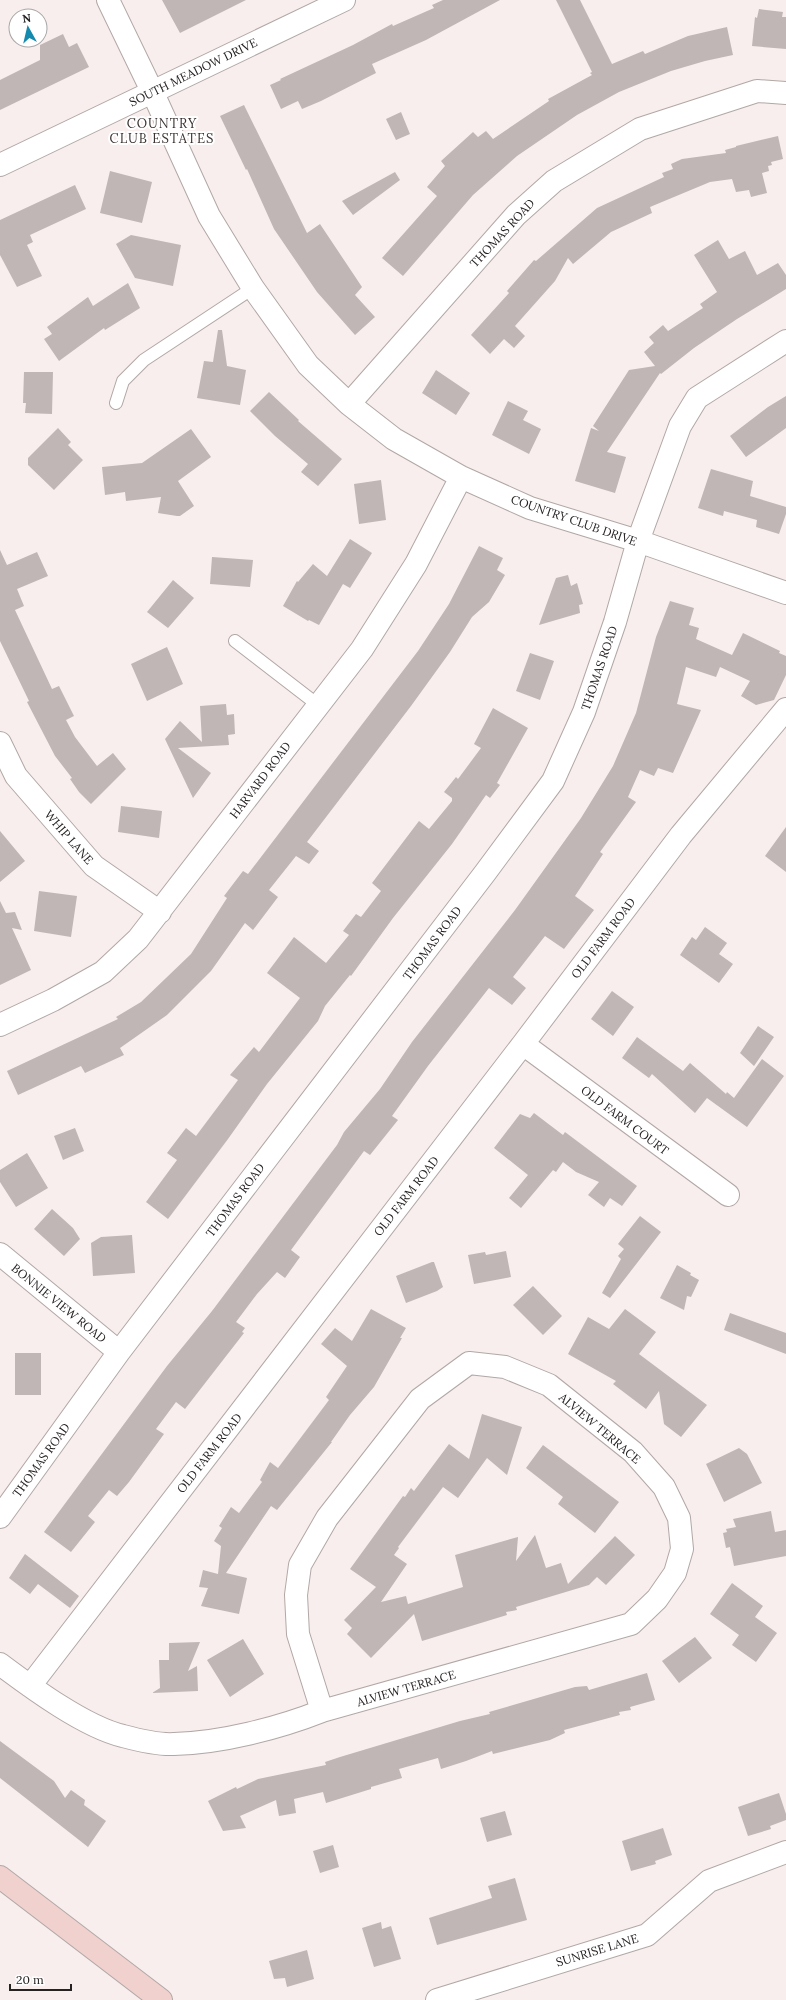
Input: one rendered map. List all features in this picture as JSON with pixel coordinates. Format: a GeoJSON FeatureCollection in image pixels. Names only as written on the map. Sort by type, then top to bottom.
{"type":"FeatureCollection","features":[{"type":"Feature","properties":{"kind":"main road"},"geometry":{"type":"LineString","coordinates":[[0,1877],[161,2000]]}},
{"type":"Feature","properties":{"kind":"street","name":"COUNTRY CLUB DRIVE"},"geometry":{"type":"LineString","coordinates":[[108,0],[152,91],[209,216],[253,288],[308,365],[349,404],[394,439],[461,477],[530,508],[638,541],[786,593]]}},
{"type":"Feature","properties":{"kind":"street","name":"SOUTH MEADOW DRIVE"},"geometry":{"type":"LineString","coordinates":[[0,165],[344,0]]}},
{"type":"Feature","properties":{"kind":"street","name":"THOMAS ROAD"},"geometry":{"type":"LineString","coordinates":[[349,404],[516,215],[554,181],[640,129],[757,91],[786,93]]}},
{"type":"Feature","properties":{"kind":"street","name":"THOMAS ROAD"},"geometry":{"type":"LineString","coordinates":[[0,1517],[119,1352],[554,781],[584,712],[615,622],[638,541],[680,426],[698,398],[786,340]]}},
{"type":"Feature","properties":{"kind":"street","name":"HARVARD ROAD"},"geometry":{"type":"LineString","coordinates":[[0,1025],[53,1000],[104,972],[138,939],[362,649],[416,564],[461,477]]}},
{"type":"Feature","properties":{"kind":"street","name":"OLD FARM ROAD"},"geometry":{"type":"LineString","coordinates":[[30,1686],[523,1044],[681,835],[786,709]]}},
{"type":"Feature","properties":{"kind":"street","name":"WHIP LANE"},"geometry":{"type":"LineString","coordinates":[[0,743],[16,776],[94,866],[160,912]]}},
{"type":"Feature","properties":{"kind":"street","name":"OLD FARM COURT"},"geometry":{"type":"LineString","coordinates":[[523,1044],[728,1195]]}},
{"type":"Feature","properties":{"kind":"street","name":"BONNIE VIEW ROAD"},"geometry":{"type":"LineString","coordinates":[[0,1254],[119,1352]]}},
{"type":"Feature","properties":{"kind":"street","name":"ALVIEW TERRACE"},"geometry":{"type":"LineString","coordinates":[[0,1664],[30,1686],[86,1721],[122,1736],[172,1745],[210,1742],[297,1721],[322,1712],[631,1624],[656,1599],[675,1573],[682,1549],[679,1518],[664,1487],[633,1452],[549,1385],[505,1367],[469,1363],[420,1398],[327,1518],[300,1566],[296,1595],[298,1634],[322,1712]]}},
{"type":"Feature","properties":{"kind":"street","name":"SUNRISE LANE"},"geometry":{"type":"LineString","coordinates":[[437,2000],[646,1935],[709,1881],[786,1852]]}},
{"type":"Feature","properties":{"kind":"lane"},"geometry":{"type":"LineString","coordinates":[[116,403],[123,381],[144,360],[253,288]]}},
{"type":"Feature","properties":{"kind":"lane"},"geometry":{"type":"LineString","coordinates":[[236,641],[318,705]]}},
{"type":"Feature","properties":{"kind":"building"},"geometry":{"type":"Polygon","coordinates":[[[162,0],[246,0],[180,33],[162,0]]]}},
{"type":"Feature","properties":{"kind":"building"},"geometry":{"type":"Polygon","coordinates":[[[443,0],[500,0],[426,40],[372,64],[376,73],[321,101],[302,109],[298,101],[281,109],[270,85],[353,45],[392,24],[393,26],[434,8],[432,5],[443,0]]]}},
{"type":"Feature","properties":{"kind":"building"},"geometry":{"type":"Polygon","coordinates":[[[556,0],[580,0],[612,64],[643,51],[645,54],[688,36],[727,27],[733,55],[671,71],[619,92],[577,115],[517,156],[473,195],[403,276],[382,258],[437,196],[427,187],[445,166],[441,161],[473,132],[478,137],[486,131],[493,139],[549,101],[548,99],[592,75],[590,73],[592,72],[556,0]]]}},
{"type":"Feature","properties":{"kind":"building"},"geometry":{"type":"Polygon","coordinates":[[[759,9],[783,12],[782,17],[786,17],[786,49],[752,46],[755,17],[757,18],[759,9]]]}},
{"type":"Feature","properties":{"kind":"building"},"geometry":{"type":"Polygon","coordinates":[[[63,34],[69,47],[77,43],[89,67],[0,110],[0,80],[40,60],[40,48],[48,48],[48,41],[63,34]]]}},
{"type":"Feature","properties":{"kind":"building"},"geometry":{"type":"Polygon","coordinates":[[[244,105],[307,233],[320,224],[362,287],[355,295],[375,317],[355,335],[317,292],[274,229],[247,169],[246,170],[220,116],[244,105]]]}},
{"type":"Feature","properties":{"kind":"building"},"geometry":{"type":"Polygon","coordinates":[[[401,112],[410,134],[396,140],[386,119],[401,112]]]}},
{"type":"Feature","properties":{"kind":"building"},"geometry":{"type":"Polygon","coordinates":[[[778,136],[783,159],[771,162],[772,165],[768,166],[769,171],[762,173],[767,193],[751,197],[749,190],[736,192],[732,179],[710,182],[650,207],[652,213],[611,232],[573,264],[568,258],[555,281],[515,326],[525,336],[514,348],[504,339],[490,354],[471,335],[509,293],[507,291],[534,260],[536,261],[597,208],[664,177],[662,173],[673,169],[671,164],[682,159],[726,153],[725,150],[736,146],[778,136]]]}},
{"type":"Feature","properties":{"kind":"building"},"geometry":{"type":"Polygon","coordinates":[[[110,171],[152,182],[142,223],[100,213],[110,171]]]}},
{"type":"Feature","properties":{"kind":"building"},"geometry":{"type":"Polygon","coordinates":[[[395,172],[400,180],[353,215],[342,201],[395,172]]]}},
{"type":"Feature","properties":{"kind":"building"},"geometry":{"type":"Polygon","coordinates":[[[75,185],[86,209],[30,235],[33,242],[27,245],[42,276],[17,287],[0,255],[0,220],[75,185]]]}},
{"type":"Feature","properties":{"kind":"building"},"geometry":{"type":"Polygon","coordinates":[[[131,235],[181,245],[173,286],[135,278],[116,244],[131,235]]]}},
{"type":"Feature","properties":{"kind":"building"},"geometry":{"type":"Polygon","coordinates":[[[718,240],[729,259],[745,251],[757,275],[778,263],[786,275],[786,289],[737,319],[694,348],[661,374],[660,373],[607,452],[626,457],[615,493],[575,481],[591,428],[599,431],[593,426],[629,370],[655,366],[644,352],[654,343],[649,337],[663,325],[668,331],[703,308],[700,304],[717,292],[694,255],[718,240]]]}},
{"type":"Feature","properties":{"kind":"building"},"geometry":{"type":"Polygon","coordinates":[[[128,283],[140,308],[105,330],[104,328],[59,361],[44,339],[52,334],[47,327],[88,297],[93,306],[128,283]]]}},
{"type":"Feature","properties":{"kind":"building"},"geometry":{"type":"Polygon","coordinates":[[[218,330],[222,330],[227,366],[246,370],[240,405],[197,398],[204,361],[213,362],[218,330]]]}},
{"type":"Feature","properties":{"kind":"building"},"geometry":{"type":"Polygon","coordinates":[[[436,370],[470,393],[456,415],[422,393],[436,370]]]}},
{"type":"Feature","properties":{"kind":"building"},"geometry":{"type":"Polygon","coordinates":[[[24,372],[53,372],[52,414],[25,413],[26,403],[23,403],[24,372]]]}},
{"type":"Feature","properties":{"kind":"building"},"geometry":{"type":"Polygon","coordinates":[[[269,392],[299,420],[298,421],[342,459],[318,486],[301,472],[308,464],[275,436],[250,411],[269,392]]]}},
{"type":"Feature","properties":{"kind":"building"},"geometry":{"type":"Polygon","coordinates":[[[786,396],[786,428],[746,457],[730,436],[768,407],[786,396]]]}},
{"type":"Feature","properties":{"kind":"building"},"geometry":{"type":"Polygon","coordinates":[[[508,401],[528,411],[523,420],[541,429],[529,454],[492,435],[508,401]]]}},
{"type":"Feature","properties":{"kind":"building"},"geometry":{"type":"Polygon","coordinates":[[[58,428],[71,442],[68,445],[83,460],[54,490],[28,465],[28,458],[58,428]]]}},
{"type":"Feature","properties":{"kind":"building"},"geometry":{"type":"Polygon","coordinates":[[[191,429],[211,457],[178,481],[194,506],[180,516],[177,516],[158,513],[161,497],[126,501],[125,492],[105,495],[102,467],[142,463],[191,429]]]}},
{"type":"Feature","properties":{"kind":"building"},"geometry":{"type":"Polygon","coordinates":[[[711,469],[753,481],[750,496],[786,507],[786,514],[779,534],[756,527],[757,520],[724,511],[723,516],[698,508],[711,469]]]}},
{"type":"Feature","properties":{"kind":"building"},"geometry":{"type":"Polygon","coordinates":[[[381,480],[386,520],[359,524],[354,484],[381,480]]]}},
{"type":"Feature","properties":{"kind":"building"},"geometry":{"type":"Polygon","coordinates":[[[350,539],[372,553],[350,588],[343,584],[319,625],[309,620],[308,621],[283,606],[297,581],[298,582],[313,564],[327,576],[350,539]]]}},
{"type":"Feature","properties":{"kind":"building"},"geometry":{"type":"Polygon","coordinates":[[[479,546],[503,558],[497,570],[505,575],[489,602],[472,617],[450,652],[411,706],[307,842],[319,851],[309,864],[296,856],[269,890],[278,897],[253,930],[245,923],[211,971],[167,1015],[120,1048],[124,1055],[85,1073],[81,1066],[18,1095],[7,1071],[118,1019],[116,1017],[141,1002],[191,954],[227,898],[224,896],[243,871],[248,874],[418,651],[449,604],[479,546]]]}},
{"type":"Feature","properties":{"kind":"building"},"geometry":{"type":"Polygon","coordinates":[[[0,550],[7,565],[37,552],[48,576],[17,589],[24,606],[15,610],[52,689],[59,686],[74,716],[66,720],[75,737],[97,766],[113,753],[126,769],[91,804],[79,792],[70,779],[72,778],[55,756],[27,702],[29,701],[0,641],[0,550]]]}},
{"type":"Feature","properties":{"kind":"building"},"geometry":{"type":"Polygon","coordinates":[[[212,557],[253,560],[250,587],[210,584],[212,557]]]}},
{"type":"Feature","properties":{"kind":"building"},"geometry":{"type":"Polygon","coordinates":[[[568,575],[571,586],[577,583],[583,604],[579,605],[580,613],[539,625],[556,578],[568,575]]]}},
{"type":"Feature","properties":{"kind":"building"},"geometry":{"type":"Polygon","coordinates":[[[173,580],[194,598],[168,628],[147,612],[173,580]]]}},
{"type":"Feature","properties":{"kind":"building"},"geometry":{"type":"Polygon","coordinates":[[[670,601],[694,608],[689,625],[699,628],[696,639],[732,655],[743,633],[780,651],[779,653],[786,656],[786,675],[774,700],[756,705],[741,696],[750,681],[720,667],[716,677],[686,667],[677,704],[701,710],[673,773],[658,768],[654,776],[640,770],[628,797],[636,802],[600,852],[603,854],[575,896],[594,910],[564,949],[545,936],[513,977],[526,988],[512,1005],[489,988],[428,1066],[392,1116],[398,1120],[370,1155],[364,1151],[291,1250],[300,1257],[285,1278],[277,1272],[257,1294],[236,1322],[245,1328],[242,1332],[244,1333],[185,1409],[176,1402],[156,1429],[164,1434],[117,1496],[109,1490],[88,1516],[95,1522],[71,1552],[44,1532],[167,1366],[212,1311],[337,1145],[344,1132],[380,1089],[412,1042],[515,910],[581,818],[613,766],[636,713],[656,637],[670,601]]]}},
{"type":"Feature","properties":{"kind":"building"},"geometry":{"type":"Polygon","coordinates":[[[167,647],[183,684],[147,701],[131,664],[167,647]]]}},
{"type":"Feature","properties":{"kind":"building"},"geometry":{"type":"Polygon","coordinates":[[[530,653],[554,661],[540,700],[516,691],[530,653]]]}},
{"type":"Feature","properties":{"kind":"building"},"geometry":{"type":"Polygon","coordinates":[[[226,704],[227,715],[234,714],[235,734],[228,735],[229,745],[178,748],[211,773],[193,798],[165,739],[180,721],[202,742],[200,706],[226,704]]]}},
{"type":"Feature","properties":{"kind":"building"},"geometry":{"type":"Polygon","coordinates":[[[493,708],[528,728],[497,783],[500,785],[490,798],[486,795],[452,844],[393,918],[351,976],[350,975],[325,1006],[318,1021],[267,1084],[168,1219],[146,1202],[177,1160],[167,1153],[186,1128],[196,1136],[238,1080],[230,1075],[254,1047],[259,1052],[300,998],[267,973],[294,937],[326,963],[349,935],[343,931],[356,914],[361,917],[381,891],[372,883],[419,821],[429,829],[452,801],[452,798],[444,792],[456,777],[458,779],[481,748],[474,744],[493,708]]]}},
{"type":"Feature","properties":{"kind":"building"},"geometry":{"type":"Polygon","coordinates":[[[121,806],[162,811],[159,838],[118,832],[121,806]]]}},
{"type":"Feature","properties":{"kind":"building"},"geometry":{"type":"Polygon","coordinates":[[[786,827],[786,872],[765,856],[786,827]]]}},
{"type":"Feature","properties":{"kind":"building"},"geometry":{"type":"Polygon","coordinates":[[[0,831],[25,861],[0,882],[0,831]]]}},
{"type":"Feature","properties":{"kind":"building"},"geometry":{"type":"Polygon","coordinates":[[[39,891],[77,896],[71,937],[34,931],[39,891]]]}},
{"type":"Feature","properties":{"kind":"building"},"geometry":{"type":"Polygon","coordinates":[[[0,901],[6,913],[15,912],[22,930],[12,928],[31,970],[0,985],[0,901]]]}},
{"type":"Feature","properties":{"kind":"building"},"geometry":{"type":"Polygon","coordinates":[[[705,927],[727,943],[719,954],[733,964],[719,983],[680,955],[692,937],[696,940],[705,927]]]}},
{"type":"Feature","properties":{"kind":"building"},"geometry":{"type":"Polygon","coordinates":[[[612,991],[634,1007],[613,1036],[591,1019],[612,991]]]}},
{"type":"Feature","properties":{"kind":"building"},"geometry":{"type":"Polygon","coordinates":[[[758,1026],[774,1037],[754,1066],[740,1053],[758,1026]]]}},
{"type":"Feature","properties":{"kind":"building"},"geometry":{"type":"Polygon","coordinates":[[[637,1037],[683,1071],[690,1063],[726,1094],[727,1092],[734,1098],[762,1059],[784,1076],[747,1127],[707,1098],[695,1113],[652,1074],[649,1078],[622,1058],[637,1037]]]}},
{"type":"Feature","properties":{"kind":"building"},"geometry":{"type":"Polygon","coordinates":[[[534,1113],[563,1135],[565,1132],[637,1186],[622,1206],[610,1198],[604,1207],[588,1195],[599,1182],[576,1172],[563,1162],[556,1172],[553,1170],[521,1208],[509,1198],[528,1175],[494,1148],[520,1114],[530,1118],[534,1113]]]}},
{"type":"Feature","properties":{"kind":"building"},"geometry":{"type":"Polygon","coordinates":[[[75,1128],[84,1151],[63,1160],[54,1136],[75,1128]]]}},
{"type":"Feature","properties":{"kind":"building"},"geometry":{"type":"Polygon","coordinates":[[[27,1153],[48,1188],[16,1207],[0,1182],[0,1170],[27,1153]]]}},
{"type":"Feature","properties":{"kind":"building"},"geometry":{"type":"Polygon","coordinates":[[[52,1209],[73,1228],[80,1239],[64,1256],[34,1229],[52,1209]]]}},
{"type":"Feature","properties":{"kind":"building"},"geometry":{"type":"Polygon","coordinates":[[[640,1216],[661,1232],[610,1298],[602,1293],[621,1259],[618,1256],[624,1249],[618,1244],[640,1216]]]}},
{"type":"Feature","properties":{"kind":"building"},"geometry":{"type":"Polygon","coordinates":[[[132,1235],[135,1273],[93,1276],[91,1243],[101,1237],[132,1235]]]}},
{"type":"Feature","properties":{"kind":"building"},"geometry":{"type":"Polygon","coordinates":[[[506,1251],[511,1277],[474,1284],[468,1255],[485,1252],[486,1255],[506,1251]]]}},
{"type":"Feature","properties":{"kind":"building"},"geometry":{"type":"Polygon","coordinates":[[[434,1262],[443,1287],[437,1291],[406,1303],[396,1276],[434,1262]]]}},
{"type":"Feature","properties":{"kind":"building"},"geometry":{"type":"Polygon","coordinates":[[[677,1265],[691,1273],[690,1275],[699,1280],[691,1297],[687,1296],[684,1310],[660,1298],[677,1265]]]}},
{"type":"Feature","properties":{"kind":"building"},"geometry":{"type":"Polygon","coordinates":[[[533,1286],[562,1316],[543,1335],[513,1305],[533,1286]]]}},
{"type":"Feature","properties":{"kind":"building"},"geometry":{"type":"Polygon","coordinates":[[[371,1309],[406,1328],[400,1338],[402,1338],[374,1387],[350,1415],[332,1442],[277,1510],[271,1506],[226,1573],[247,1578],[239,1614],[201,1606],[208,1588],[199,1587],[203,1570],[218,1574],[221,1546],[214,1541],[222,1528],[219,1526],[231,1507],[239,1513],[262,1482],[260,1480],[270,1462],[278,1468],[329,1400],[326,1397],[347,1366],[321,1344],[335,1328],[352,1341],[371,1309]]]}},
{"type":"Feature","properties":{"kind":"building"},"geometry":{"type":"Polygon","coordinates":[[[625,1309],[656,1332],[639,1354],[707,1405],[681,1437],[664,1424],[659,1391],[646,1409],[613,1384],[616,1381],[568,1354],[588,1317],[609,1329],[625,1309]]]}},
{"type":"Feature","properties":{"kind":"building"},"geometry":{"type":"Polygon","coordinates":[[[730,1313],[786,1333],[786,1354],[724,1330],[730,1313]]]}},
{"type":"Feature","properties":{"kind":"building"},"geometry":{"type":"Polygon","coordinates":[[[15,1353],[41,1353],[41,1395],[15,1395],[15,1353]]]}},
{"type":"Feature","properties":{"kind":"building"},"geometry":{"type":"Polygon","coordinates":[[[482,1414],[522,1427],[507,1475],[487,1458],[458,1498],[443,1487],[398,1547],[399,1548],[394,1555],[407,1564],[381,1602],[406,1596],[408,1604],[463,1587],[455,1555],[518,1537],[516,1561],[535,1535],[546,1568],[561,1563],[568,1584],[615,1536],[635,1555],[606,1585],[597,1577],[589,1585],[516,1607],[517,1610],[506,1612],[507,1615],[422,1641],[414,1614],[371,1658],[347,1634],[352,1628],[344,1620],[376,1587],[350,1569],[403,1496],[405,1497],[411,1488],[414,1491],[449,1444],[469,1459],[482,1414]]]}},
{"type":"Feature","properties":{"kind":"building"},"geometry":{"type":"Polygon","coordinates":[[[543,1445],[619,1502],[595,1533],[558,1504],[563,1497],[526,1468],[543,1445]]]}},
{"type":"Feature","properties":{"kind":"building"},"geometry":{"type":"Polygon","coordinates":[[[739,1448],[747,1454],[762,1483],[724,1502],[706,1464],[739,1448]]]}},
{"type":"Feature","properties":{"kind":"building"},"geometry":{"type":"Polygon","coordinates":[[[771,1511],[775,1532],[786,1530],[786,1556],[734,1566],[730,1547],[726,1548],[723,1533],[727,1532],[726,1529],[736,1527],[733,1519],[771,1511]]]}},
{"type":"Feature","properties":{"kind":"building"},"geometry":{"type":"Polygon","coordinates":[[[25,1554],[79,1596],[70,1608],[38,1584],[30,1594],[9,1578],[25,1554]]]}},
{"type":"Feature","properties":{"kind":"building"},"geometry":{"type":"Polygon","coordinates":[[[732,1583],[763,1606],[755,1617],[777,1633],[756,1662],[732,1645],[739,1635],[710,1614],[732,1583]]]}},
{"type":"Feature","properties":{"kind":"building"},"geometry":{"type":"Polygon","coordinates":[[[695,1637],[712,1658],[679,1683],[662,1661],[695,1637]]]}},
{"type":"Feature","properties":{"kind":"building"},"geometry":{"type":"Polygon","coordinates":[[[243,1639],[264,1674],[230,1697],[207,1660],[243,1639]]]}},
{"type":"Feature","properties":{"kind":"building"},"geometry":{"type":"Polygon","coordinates":[[[200,1642],[188,1671],[197,1666],[198,1691],[152,1693],[160,1688],[159,1660],[169,1660],[169,1643],[200,1642]]]}},
{"type":"Feature","properties":{"kind":"building"},"geometry":{"type":"Polygon","coordinates":[[[647,1673],[655,1700],[630,1707],[631,1710],[619,1712],[620,1715],[564,1730],[565,1733],[550,1740],[493,1754],[492,1751],[441,1769],[438,1758],[399,1769],[402,1778],[326,1803],[323,1792],[294,1799],[296,1813],[279,1816],[276,1800],[240,1816],[246,1828],[223,1831],[208,1801],[236,1787],[237,1789],[258,1779],[326,1765],[325,1762],[340,1757],[460,1721],[490,1714],[489,1712],[575,1687],[587,1686],[589,1690],[647,1673]]]}},
{"type":"Feature","properties":{"kind":"building"},"geometry":{"type":"Polygon","coordinates":[[[0,1741],[54,1781],[65,1798],[71,1790],[85,1800],[84,1805],[106,1821],[88,1847],[0,1778],[0,1741]]]}},
{"type":"Feature","properties":{"kind":"building"},"geometry":{"type":"Polygon","coordinates":[[[779,1793],[786,1814],[786,1820],[770,1826],[771,1829],[748,1836],[738,1807],[779,1793]]]}},
{"type":"Feature","properties":{"kind":"building"},"geometry":{"type":"Polygon","coordinates":[[[505,1811],[512,1835],[487,1842],[480,1818],[505,1811]]]}},
{"type":"Feature","properties":{"kind":"building"},"geometry":{"type":"Polygon","coordinates":[[[663,1828],[672,1855],[655,1861],[656,1864],[631,1871],[622,1841],[663,1828]]]}},
{"type":"Feature","properties":{"kind":"building"},"geometry":{"type":"Polygon","coordinates":[[[333,1845],[339,1867],[320,1873],[313,1851],[333,1845]]]}},
{"type":"Feature","properties":{"kind":"building"},"geometry":{"type":"Polygon","coordinates":[[[515,1878],[527,1920],[437,1945],[429,1918],[492,1898],[488,1886],[515,1878]]]}},
{"type":"Feature","properties":{"kind":"building"},"geometry":{"type":"Polygon","coordinates":[[[381,1922],[382,1929],[391,1926],[401,1959],[374,1967],[362,1928],[381,1922]]]}},
{"type":"Feature","properties":{"kind":"building"},"geometry":{"type":"Polygon","coordinates":[[[307,1950],[314,1979],[287,1987],[285,1978],[274,1979],[269,1961],[307,1950]]]}},
{"type":"Feature","properties":{"kind":"district","name":"COUNTRY CLUB ESTATES"},"geometry":{"type":"Point","coordinates":[162,130]}}]}
